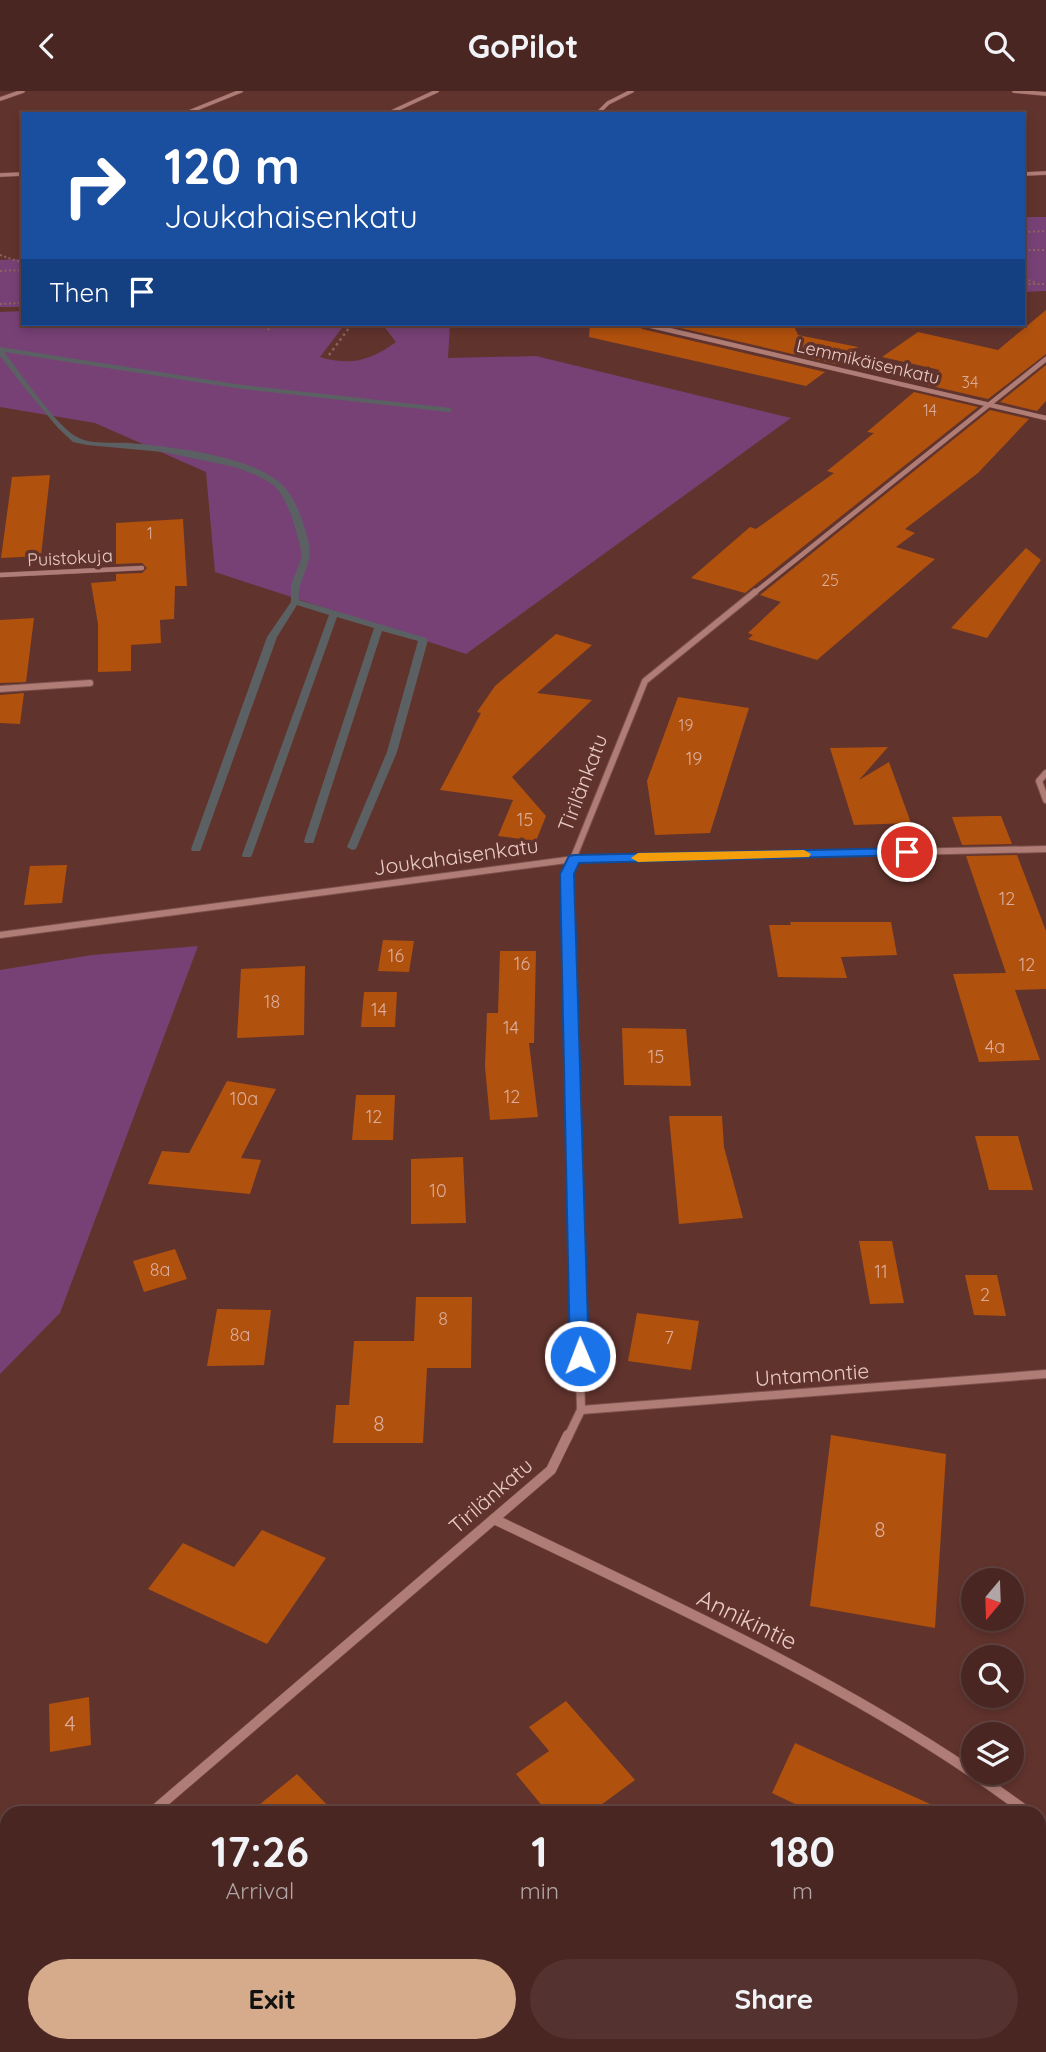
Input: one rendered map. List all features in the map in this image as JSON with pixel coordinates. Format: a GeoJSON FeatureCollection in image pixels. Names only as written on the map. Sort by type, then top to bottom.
{"type":"FeatureCollection","features":[{"type":"Feature","properties":{"kind":"street"},"geometry":{"type":"LineString","coordinates":[[0,99],[23,91]]}},
{"type":"Feature","properties":{"kind":"street"},"geometry":{"type":"LineString","coordinates":[[189,112],[241,91]]}},
{"type":"Feature","properties":{"kind":"street"},"geometry":{"type":"LineString","coordinates":[[391,112],[437,91]]}},
{"type":"Feature","properties":{"kind":"street"},"geometry":{"type":"LineString","coordinates":[[599,112],[608,103],[632,91]]}},
{"type":"Feature","properties":{"kind":"street"},"geometry":{"type":"LineString","coordinates":[[1015,92],[1046,93]]}},
{"type":"Feature","properties":{"kind":"street"},"geometry":{"type":"LineString","coordinates":[[1025,174],[1046,173]]}},
{"type":"Feature","properties":{"kind":"street"},"geometry":{"type":"LineString","coordinates":[[0,175],[21,174]]}},
{"type":"Feature","properties":{"kind":"street","name":"Lemmikäisenkatu"},"geometry":{"type":"LineString","coordinates":[[652,326],[1046,418]]}},
{"type":"Feature","properties":{"kind":"street","name":"Tirilänkatu"},"geometry":{"type":"LineString","coordinates":[[159,1806],[551,1470],[581,1411],[567,874],[645,681],[1046,359]]}},
{"type":"Feature","properties":{"kind":"street","name":"Puistokuja"},"geometry":{"type":"LineString","coordinates":[[0,576],[142,568]]}},
{"type":"Feature","properties":{"kind":"street"},"geometry":{"type":"LineString","coordinates":[[0,689],[90,683]]}},
{"type":"Feature","properties":{"kind":"street"},"geometry":{"type":"LineString","coordinates":[[1046,773],[1039,781],[1046,800]]}},
{"type":"Feature","properties":{"kind":"street","name":"Joukahaisenkatu"},"geometry":{"type":"LineString","coordinates":[[0,935],[574,859],[1046,849]]}},
{"type":"Feature","properties":{"kind":"street","name":"Untamontie"},"geometry":{"type":"LineString","coordinates":[[581,1411],[1046,1374]]}},
{"type":"Feature","properties":{"kind":"street","name":"Annikintie"},"geometry":{"type":"LineString","coordinates":[[494,1519],[776,1657],[925,1738],[961,1764]]}},
{"type":"Feature","properties":{"kind":"street","name":"Annikintie"},"geometry":{"type":"LineString","coordinates":[[990,1785],[1019,1806]]}},
{"type":"Feature","properties":{"kind":"path"},"geometry":{"type":"LineString","coordinates":[[1025,232],[1046,231]]}},
{"type":"Feature","properties":{"kind":"path"},"geometry":{"type":"LineString","coordinates":[[1025,250],[1046,250]]}},
{"type":"Feature","properties":{"kind":"path"},"geometry":{"type":"LineString","coordinates":[[0,255],[21,262]]}},
{"type":"Feature","properties":{"kind":"path"},"geometry":{"type":"LineString","coordinates":[[0,271],[21,271]]}},
{"type":"Feature","properties":{"kind":"path"},"geometry":{"type":"LineString","coordinates":[[1025,281],[1046,283]]}},
{"type":"Feature","properties":{"kind":"path"},"geometry":{"type":"LineString","coordinates":[[0,304],[21,303]]}},
{"type":"Feature","properties":{"kind":"path"},"geometry":{"type":"LineString","coordinates":[[266,326],[270,330]]}},
{"type":"Feature","properties":{"kind":"path"},"geometry":{"type":"LineString","coordinates":[[329,355],[351,326]]}},
{"type":"Feature","properties":{"kind":"shaded area"},"geometry":{"type":"Polygon","coordinates":[[[1025,217],[1046,217],[1046,291],[1025,292],[1025,217]]]}},
{"type":"Feature","properties":{"kind":"shaded area"},"geometry":{"type":"Polygon","coordinates":[[[21,259],[21,307],[0,307],[0,260],[21,259]]]}},
{"type":"Feature","properties":{"kind":"shaded area"},"geometry":{"type":"Polygon","coordinates":[[[21,311],[21,326],[343,326],[320,357],[341,361],[360,360],[377,354],[396,342],[384,326],[450,326],[448,358],[536,356],[791,418],[466,654],[215,572],[206,472],[95,423],[0,407],[0,312],[21,311]]]}},
{"type":"Feature","properties":{"kind":"shaded area"},"geometry":{"type":"Polygon","coordinates":[[[198,946],[60,1313],[0,1374],[0,970],[92,955],[198,946]]]}},
{"type":"Feature","properties":{"kind":"building"},"geometry":{"type":"Polygon","coordinates":[[[1046,310],[1046,354],[988,399],[923,384],[940,370],[882,357],[918,332],[998,350],[1046,310]]]}},
{"type":"Feature","properties":{"kind":"building"},"geometry":{"type":"Polygon","coordinates":[[[590,326],[640,326],[642,329],[825,372],[806,386],[589,337],[590,326]]]}},
{"type":"Feature","properties":{"kind":"building"},"geometry":{"type":"Polygon","coordinates":[[[672,326],[794,326],[798,335],[858,347],[836,364],[672,326]]]}},
{"type":"Feature","properties":{"kind":"building"},"geometry":{"type":"Polygon","coordinates":[[[1046,365],[1046,401],[1037,411],[1000,402],[1046,365]]]}},
{"type":"Feature","properties":{"kind":"building"},"geometry":{"type":"Polygon","coordinates":[[[914,392],[978,407],[745,593],[691,578],[750,527],[756,529],[834,473],[827,471],[874,433],[867,432],[914,392]]]}},
{"type":"Feature","properties":{"kind":"building"},"geometry":{"type":"Polygon","coordinates":[[[990,410],[1029,419],[978,473],[905,529],[915,533],[896,547],[935,559],[817,660],[748,639],[753,635],[748,633],[781,602],[760,595],[990,410]]]}},
{"type":"Feature","properties":{"kind":"building"},"geometry":{"type":"Polygon","coordinates":[[[50,475],[41,556],[1,558],[12,477],[50,475]]]}},
{"type":"Feature","properties":{"kind":"building"},"geometry":{"type":"Polygon","coordinates":[[[183,519],[187,586],[175,586],[174,619],[160,620],[161,643],[131,645],[131,671],[98,672],[98,624],[91,583],[116,581],[116,574],[142,573],[147,568],[142,563],[116,564],[116,523],[183,519]]]}},
{"type":"Feature","properties":{"kind":"building"},"geometry":{"type":"Polygon","coordinates":[[[1026,548],[1041,560],[987,638],[951,628],[1026,548]]]}},
{"type":"Feature","properties":{"kind":"building"},"geometry":{"type":"Polygon","coordinates":[[[34,618],[26,682],[0,683],[0,620],[34,618]]]}},
{"type":"Feature","properties":{"kind":"building"},"geometry":{"type":"Polygon","coordinates":[[[556,634],[592,645],[537,693],[592,700],[512,777],[546,816],[536,841],[498,836],[513,800],[440,790],[481,713],[477,712],[495,686],[556,634]]]}},
{"type":"Feature","properties":{"kind":"building"},"geometry":{"type":"Polygon","coordinates":[[[24,693],[20,724],[0,723],[0,695],[24,693]]]}},
{"type":"Feature","properties":{"kind":"building"},"geometry":{"type":"Polygon","coordinates":[[[678,697],[749,708],[710,833],[655,835],[647,781],[678,697]]]}},
{"type":"Feature","properties":{"kind":"building"},"geometry":{"type":"Polygon","coordinates":[[[888,747],[859,780],[889,762],[911,823],[854,825],[830,748],[888,747]]]}},
{"type":"Feature","properties":{"kind":"building"},"geometry":{"type":"Polygon","coordinates":[[[1001,816],[1012,844],[962,845],[952,817],[1001,816]]]}},
{"type":"Feature","properties":{"kind":"building"},"geometry":{"type":"Polygon","coordinates":[[[1017,855],[1046,931],[1046,989],[1015,990],[1040,1060],[979,1062],[953,974],[1006,973],[966,856],[1017,855]]]}},
{"type":"Feature","properties":{"kind":"building"},"geometry":{"type":"Polygon","coordinates":[[[67,865],[62,903],[24,905],[30,866],[67,865]]]}},
{"type":"Feature","properties":{"kind":"building"},"geometry":{"type":"Polygon","coordinates":[[[790,922],[891,922],[897,955],[841,957],[847,978],[778,977],[769,925],[791,925],[790,922]]]}},
{"type":"Feature","properties":{"kind":"building"},"geometry":{"type":"Polygon","coordinates":[[[383,940],[414,941],[409,972],[378,971],[383,940]]]}},
{"type":"Feature","properties":{"kind":"building"},"geometry":{"type":"Polygon","coordinates":[[[500,951],[536,951],[534,1043],[529,1043],[538,1117],[490,1120],[485,1067],[487,1013],[498,1013],[500,951]]]}},
{"type":"Feature","properties":{"kind":"building"},"geometry":{"type":"Polygon","coordinates":[[[305,966],[304,1035],[237,1038],[241,969],[305,966]]]}},
{"type":"Feature","properties":{"kind":"building"},"geometry":{"type":"Polygon","coordinates":[[[364,992],[397,992],[395,1027],[361,1027],[364,992]]]}},
{"type":"Feature","properties":{"kind":"building"},"geometry":{"type":"Polygon","coordinates":[[[622,1028],[686,1029],[691,1086],[624,1085],[622,1028]]]}},
{"type":"Feature","properties":{"kind":"building"},"geometry":{"type":"Polygon","coordinates":[[[227,1081],[276,1089],[241,1158],[261,1160],[250,1194],[148,1184],[162,1151],[189,1153],[227,1081]]]}},
{"type":"Feature","properties":{"kind":"building"},"geometry":{"type":"Polygon","coordinates":[[[356,1095],[395,1095],[393,1140],[352,1140],[356,1095]]]}},
{"type":"Feature","properties":{"kind":"building"},"geometry":{"type":"Polygon","coordinates":[[[669,1116],[722,1116],[724,1147],[743,1218],[679,1224],[669,1116]]]}},
{"type":"Feature","properties":{"kind":"building"},"geometry":{"type":"Polygon","coordinates":[[[975,1136],[1018,1136],[1033,1190],[989,1190],[975,1136]]]}},
{"type":"Feature","properties":{"kind":"building"},"geometry":{"type":"Polygon","coordinates":[[[463,1157],[466,1223],[411,1224],[411,1159],[463,1157]]]}},
{"type":"Feature","properties":{"kind":"building"},"geometry":{"type":"Polygon","coordinates":[[[859,1241],[892,1241],[904,1303],[870,1304],[859,1241]]]}},
{"type":"Feature","properties":{"kind":"building"},"geometry":{"type":"Polygon","coordinates":[[[175,1249],[187,1279],[144,1292],[133,1261],[175,1249]]]}},
{"type":"Feature","properties":{"kind":"building"},"geometry":{"type":"Polygon","coordinates":[[[965,1275],[997,1275],[1006,1316],[974,1315],[965,1275]]]}},
{"type":"Feature","properties":{"kind":"building"},"geometry":{"type":"Polygon","coordinates":[[[416,1297],[472,1297],[471,1368],[427,1368],[423,1443],[333,1443],[336,1405],[349,1405],[354,1341],[414,1341],[416,1297]]]}},
{"type":"Feature","properties":{"kind":"building"},"geometry":{"type":"Polygon","coordinates":[[[217,1309],[271,1310],[264,1365],[207,1366],[217,1309]]]}},
{"type":"Feature","properties":{"kind":"building"},"geometry":{"type":"Polygon","coordinates":[[[637,1313],[699,1321],[691,1370],[628,1361],[637,1313]]]}},
{"type":"Feature","properties":{"kind":"building"},"geometry":{"type":"Polygon","coordinates":[[[831,1435],[946,1454],[935,1628],[810,1606],[831,1435]]]}},
{"type":"Feature","properties":{"kind":"building"},"geometry":{"type":"Polygon","coordinates":[[[262,1530],[326,1558],[267,1644],[148,1589],[183,1543],[234,1567],[262,1530]]]}},
{"type":"Feature","properties":{"kind":"building"},"geometry":{"type":"Polygon","coordinates":[[[89,1697],[91,1745],[50,1752],[49,1704],[89,1697]]]}},
{"type":"Feature","properties":{"kind":"building"},"geometry":{"type":"Polygon","coordinates":[[[566,1701],[635,1780],[600,1806],[542,1806],[516,1774],[549,1751],[529,1727],[566,1701]]]}},
{"type":"Feature","properties":{"kind":"building"},"geometry":{"type":"Polygon","coordinates":[[[795,1743],[934,1806],[799,1806],[772,1793],[795,1743]]]}},
{"type":"Feature","properties":{"kind":"building"},"geometry":{"type":"Polygon","coordinates":[[[297,1774],[328,1806],[258,1806],[297,1774]]]}},
{"type":"Feature","properties":{"kind":"waterway"},"geometry":{"type":"LineString","coordinates":[[0,349],[242,387],[448,410]]}},
{"type":"Feature","properties":{"kind":"waterway"},"geometry":{"type":"LineString","coordinates":[[0,351],[50,414],[76,440],[163,449],[213,458],[259,473],[276,484],[293,508],[306,552],[294,590],[295,602]]}},
{"type":"Feature","properties":{"kind":"waterway"},"geometry":{"type":"LineString","coordinates":[[196,849],[272,637],[295,602]]}},
{"type":"Feature","properties":{"kind":"waterway"},"geometry":{"type":"LineString","coordinates":[[295,602],[334,614]]}},
{"type":"Feature","properties":{"kind":"waterway"},"geometry":{"type":"LineString","coordinates":[[247,855],[334,614]]}},
{"type":"Feature","properties":{"kind":"waterway"},"geometry":{"type":"LineString","coordinates":[[334,614],[423,640],[392,752],[352,847]]}},
{"type":"Feature","properties":{"kind":"waterway"},"geometry":{"type":"LineString","coordinates":[[309,841],[379,627]]}},
{"type":"Feature","properties":{"kind":"slow traffic"},"geometry":{"type":"LineString","coordinates":[[638,858],[804,854]]}},
{"type":"Feature","properties":{"kind":"route"},"geometry":{"type":"LineString","coordinates":[[580,1356],[567,874],[574,859],[907,852]]}}]}
